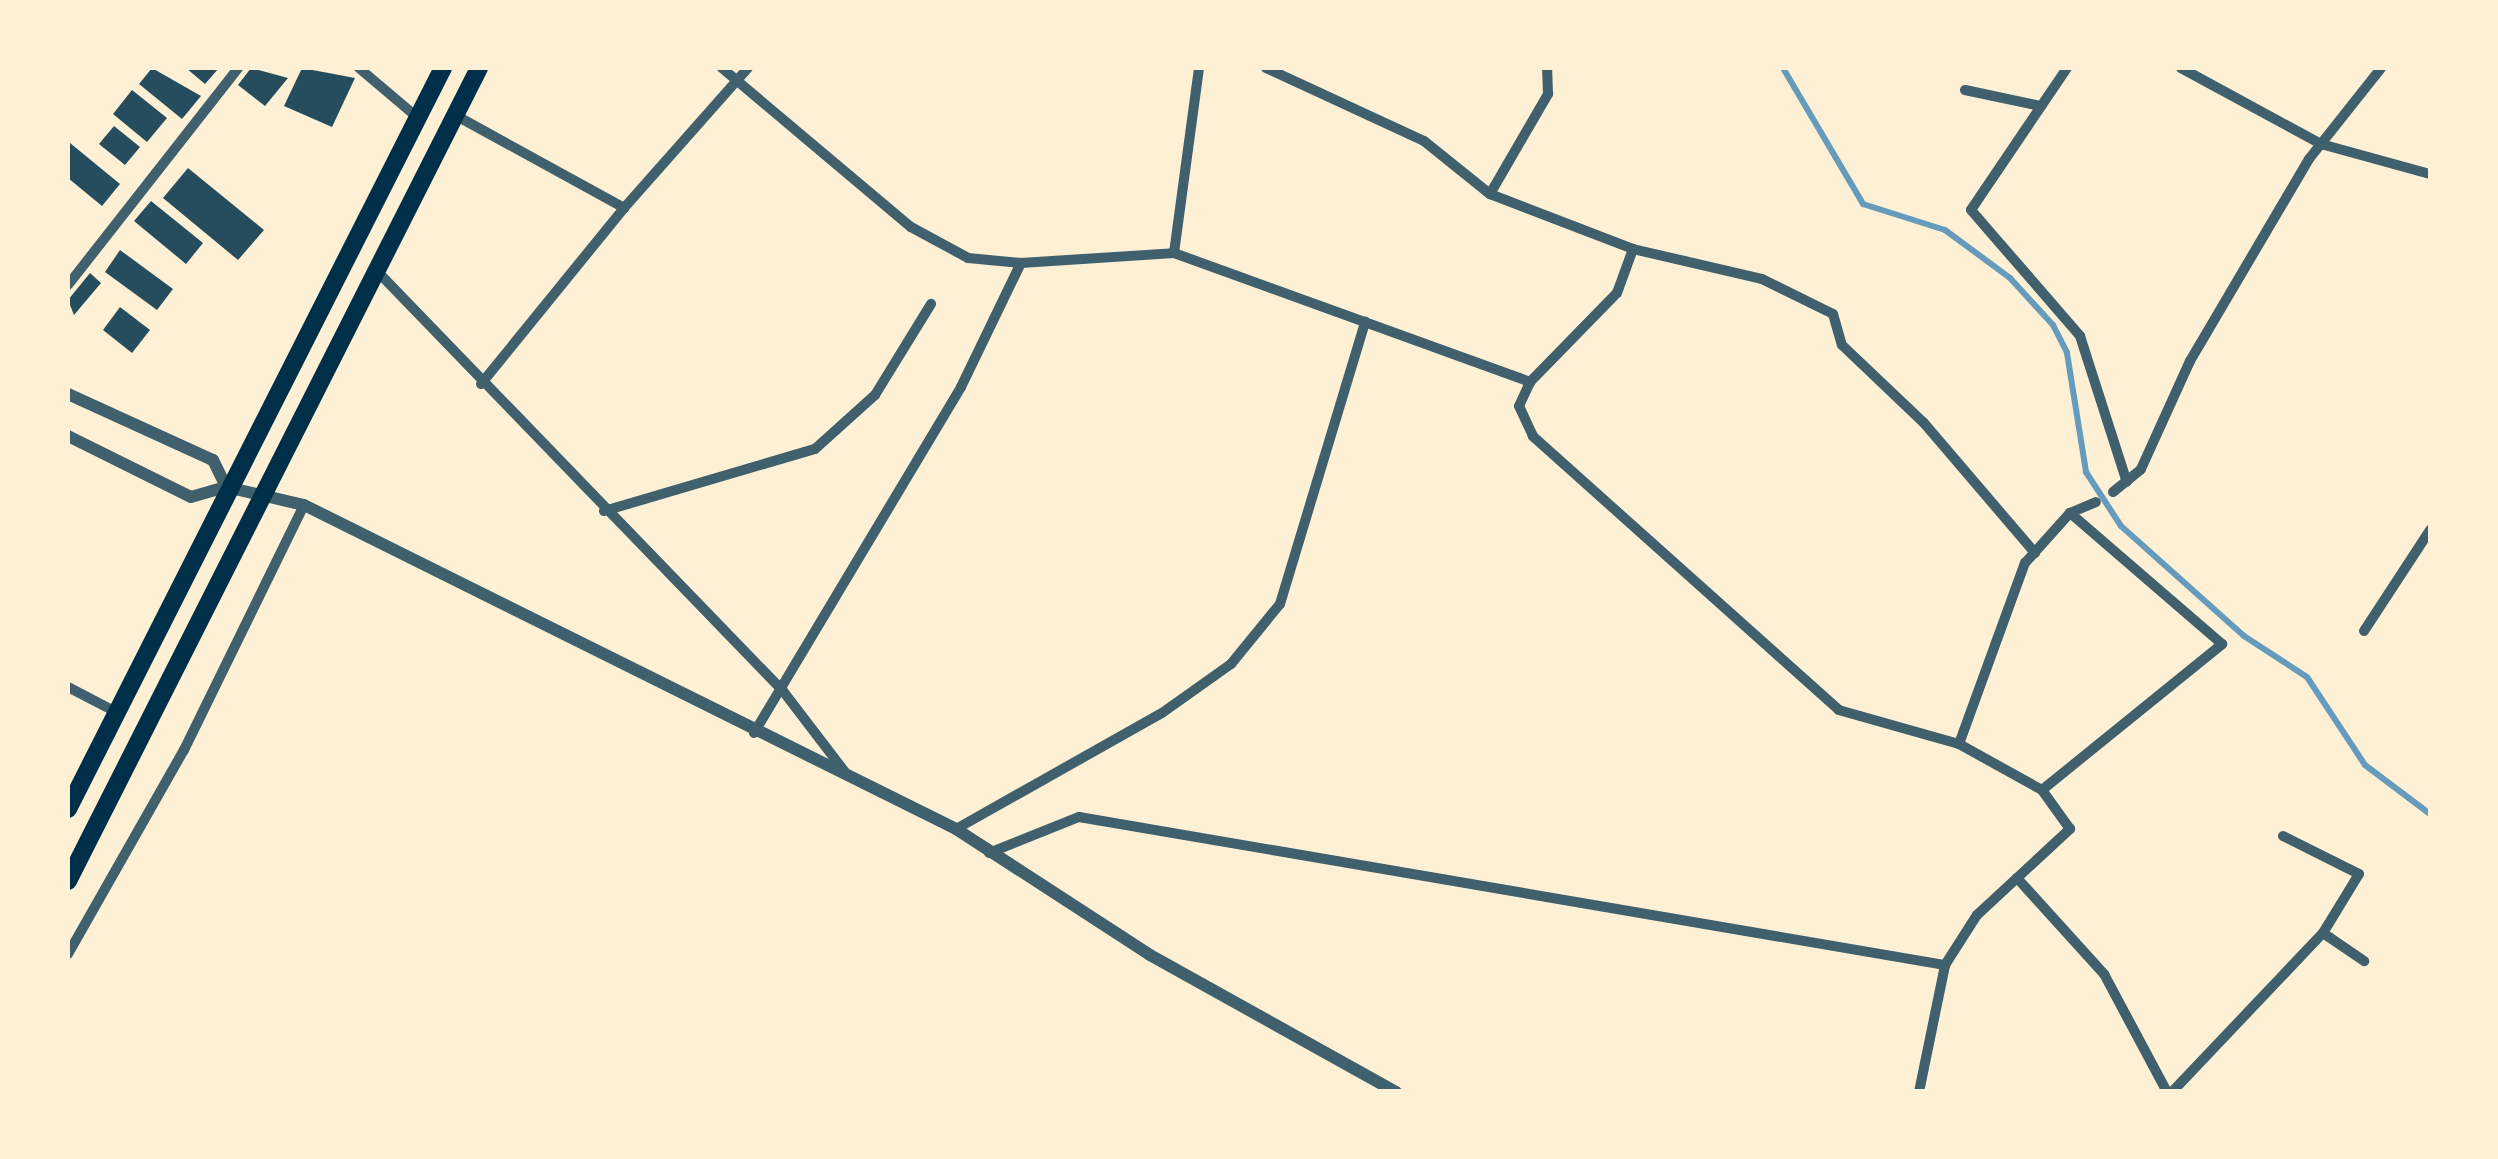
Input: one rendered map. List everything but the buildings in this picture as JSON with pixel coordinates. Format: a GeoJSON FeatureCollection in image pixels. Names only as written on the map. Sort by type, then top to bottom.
{"type":"FeatureCollection","features":[{"type":"Feature","properties":{"kind":"main road"},"geometry":{"type":"LineString","coordinates":[[68,809],[226,487],[444,68]]}},
{"type":"Feature","properties":{"kind":"main road"},"geometry":{"type":"LineString","coordinates":[[68,881],[257,498],[479,68]]}},
{"type":"Feature","properties":{"kind":"street"},"geometry":{"type":"LineString","coordinates":[[68,285],[238,68]]}},
{"type":"Feature","properties":{"kind":"street"},"geometry":{"type":"LineString","coordinates":[[359,68],[418,118]]}},
{"type":"Feature","properties":{"kind":"street"},"geometry":{"type":"LineString","coordinates":[[722,68],[911,227],[968,258],[1021,263],[1174,253],[1530,382]]}},
{"type":"Feature","properties":{"kind":"street"},"geometry":{"type":"LineString","coordinates":[[481,384],[624,208],[748,68]]}},
{"type":"Feature","properties":{"kind":"street"},"geometry":{"type":"LineString","coordinates":[[1174,253],[1199,68]]}},
{"type":"Feature","properties":{"kind":"street"},"geometry":{"type":"LineString","coordinates":[[1266,68],[1424,141],[1490,194],[1633,249],[1762,279],[1833,314],[1842,346],[1924,423],[2035,553]]}},
{"type":"Feature","properties":{"kind":"street"},"geometry":{"type":"LineString","coordinates":[[1490,194],[1548,94],[1547,68]]}},
{"type":"Feature","properties":{"kind":"street"},"geometry":{"type":"LineString","coordinates":[[2067,68],[1971,210],[2080,336],[2127,482]]}},
{"type":"Feature","properties":{"kind":"street"},"geometry":{"type":"LineString","coordinates":[[2181,68],[2320,144],[2430,174]]}},
{"type":"Feature","properties":{"kind":"street"},"geometry":{"type":"LineString","coordinates":[[2113,492],[2127,482],[2320,144],[2380,68]]}},
{"type":"Feature","properties":{"kind":"street"},"geometry":{"type":"LineString","coordinates":[[1965,90],[2041,106]]}},
{"type":"Feature","properties":{"kind":"street"},"geometry":{"type":"LineString","coordinates":[[455,115],[624,208]]}},
{"type":"Feature","properties":{"kind":"street"},"geometry":{"type":"LineString","coordinates":[[1633,249],[1617,293],[1530,382],[1519,406],[1533,436],[1839,710],[1959,744],[2042,790],[2070,830],[1976,916],[1946,964],[1919,1092]]}},
{"type":"Feature","properties":{"kind":"street"},"geometry":{"type":"LineString","coordinates":[[754,732],[783,692],[961,387],[1021,263]]}},
{"type":"Feature","properties":{"kind":"street"},"geometry":{"type":"LineString","coordinates":[[375,269],[481,384],[783,692],[846,773]]}},
{"type":"Feature","properties":{"kind":"street"},"geometry":{"type":"LineString","coordinates":[[604,511],[815,449],[875,395],[931,304]]}},
{"type":"Feature","properties":{"kind":"street"},"geometry":{"type":"LineString","coordinates":[[956,828],[1162,713],[1231,664],[1280,604],[1365,322]]}},
{"type":"Feature","properties":{"kind":"street"},"geometry":{"type":"LineString","coordinates":[[68,394],[213,460],[226,487]]}},
{"type":"Feature","properties":{"kind":"street"},"geometry":{"type":"LineString","coordinates":[[68,436],[191,496],[226,487],[257,498],[304,505],[754,732],[956,828],[1150,956],[1396,1092]]}},
{"type":"Feature","properties":{"kind":"street"},"geometry":{"type":"LineString","coordinates":[[1959,744],[2035,553],[2070,513],[2096,502]]}},
{"type":"Feature","properties":{"kind":"street"},"geometry":{"type":"LineString","coordinates":[[68,954],[184,750],[304,505]]}},
{"type":"Feature","properties":{"kind":"street"},"geometry":{"type":"LineString","coordinates":[[2042,790],[2222,644],[2070,513]]}},
{"type":"Feature","properties":{"kind":"street"},"geometry":{"type":"LineString","coordinates":[[2364,631],[2430,530]]}},
{"type":"Feature","properties":{"kind":"street"},"geometry":{"type":"LineString","coordinates":[[68,687],[118,712]]}},
{"type":"Feature","properties":{"kind":"street"},"geometry":{"type":"LineString","coordinates":[[989,853],[1079,817],[1946,964]]}},
{"type":"Feature","properties":{"kind":"street"},"geometry":{"type":"LineString","coordinates":[[2017,878],[2104,974],[2170,1092],[2323,933],[2359,874],[2283,836]]}},
{"type":"Feature","properties":{"kind":"street"},"geometry":{"type":"LineString","coordinates":[[2323,933],[2364,961]]}},
{"type":"Feature","properties":{"kind":"waterway"},"geometry":{"type":"LineString","coordinates":[[1783,68],[1863,204],[1945,230],[2010,278],[2053,325],[2067,353],[2086,472],[2121,526],[2244,636],[2307,677],[2365,765],[2430,814]]}}]}
